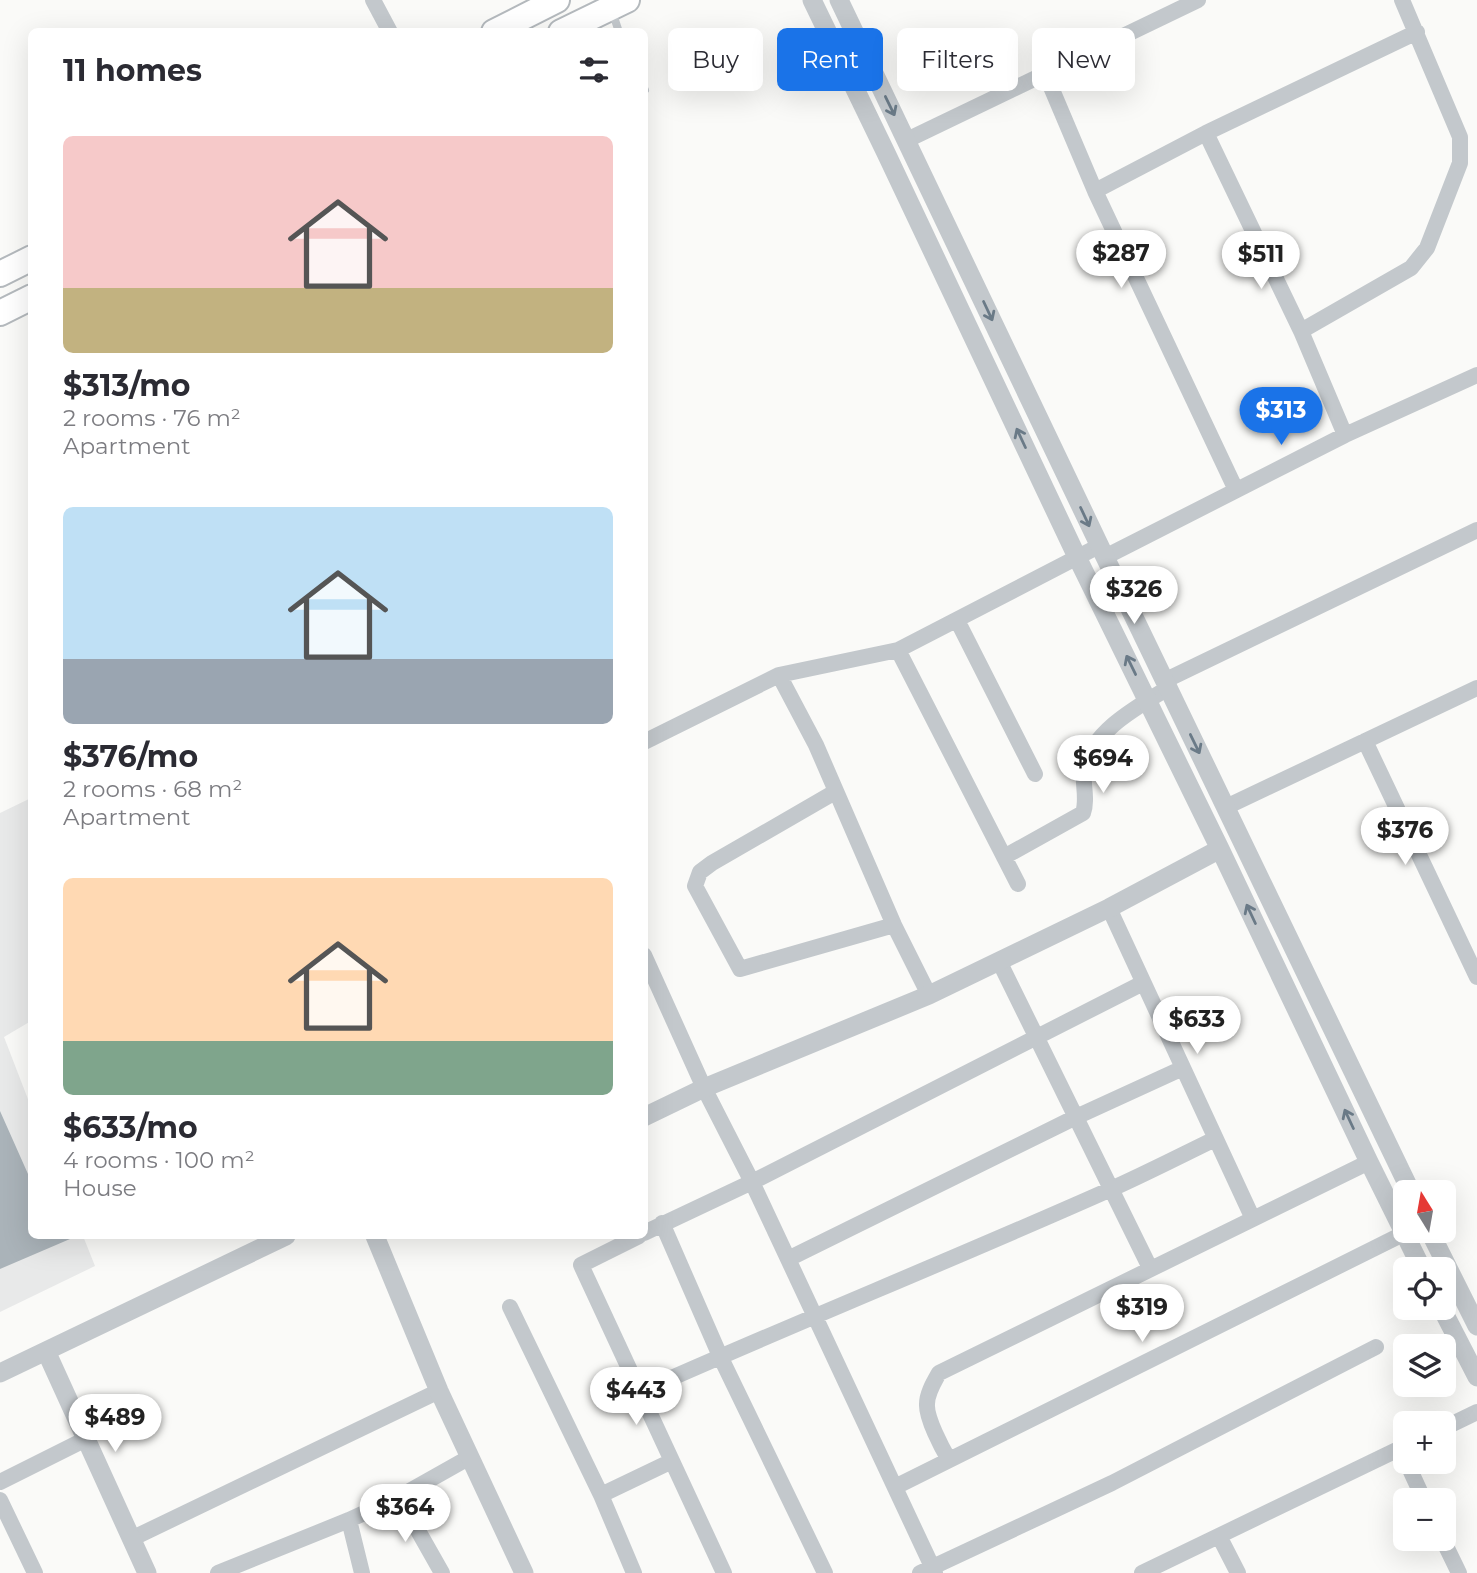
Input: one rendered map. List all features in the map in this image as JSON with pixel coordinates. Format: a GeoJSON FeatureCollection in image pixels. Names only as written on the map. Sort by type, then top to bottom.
{"type":"FeatureCollection","features":[{"type":"Feature","properties":{"kind":"highway"},"geometry":{"type":"LineString","coordinates":[[502,28],[557,0]]}},
{"type":"Feature","properties":{"kind":"highway"},"geometry":{"type":"LineString","coordinates":[[569,28],[619,4]]}},
{"type":"Feature","properties":{"kind":"highway"},"geometry":{"type":"LineString","coordinates":[[0,274],[28,260]]}},
{"type":"Feature","properties":{"kind":"highway"},"geometry":{"type":"LineString","coordinates":[[0,313],[28,299]]}},
{"type":"Feature","properties":{"kind":"street"},"geometry":{"type":"LineString","coordinates":[[373,0],[388,28]]}},
{"type":"Feature","properties":{"kind":"street"},"geometry":{"type":"LineString","coordinates":[[812,0],[1077,557],[1393,1209]]}},
{"type":"Feature","properties":{"kind":"street"},"geometry":{"type":"LineString","coordinates":[[839,0],[1404,1180]]}},
{"type":"Feature","properties":{"kind":"street"},"geometry":{"type":"LineString","coordinates":[[1135,30],[1198,0]]}},
{"type":"Feature","properties":{"kind":"street"},"geometry":{"type":"LineString","coordinates":[[1301,331],[1411,268],[1427,248],[1460,163],[1460,137],[1402,0]]}},
{"type":"Feature","properties":{"kind":"street"},"geometry":{"type":"LineString","coordinates":[[1095,191],[1206,133],[1417,32]]}},
{"type":"Feature","properties":{"kind":"street"},"geometry":{"type":"LineString","coordinates":[[907,141],[1032,79]]}},
{"type":"Feature","properties":{"kind":"street"},"geometry":{"type":"LineString","coordinates":[[1053,91],[1095,191],[1236,490]]}},
{"type":"Feature","properties":{"kind":"street"},"geometry":{"type":"LineString","coordinates":[[1206,133],[1301,331],[1345,435]]}},
{"type":"Feature","properties":{"kind":"street"},"geometry":{"type":"LineString","coordinates":[[648,740],[779,675],[898,650],[1077,557],[1102,552],[1477,375]]}},
{"type":"Feature","properties":{"kind":"street"},"geometry":{"type":"LineString","coordinates":[[1039,476],[1061,466]]}},
{"type":"Feature","properties":{"kind":"street"},"geometry":{"type":"LineString","coordinates":[[1004,857],[1083,813],[1083,777],[1087,757],[1099,738],[1166,684],[1477,530]]}},
{"type":"Feature","properties":{"kind":"street"},"geometry":{"type":"LineString","coordinates":[[957,620],[1035,774]]}},
{"type":"Feature","properties":{"kind":"street"},"geometry":{"type":"LineString","coordinates":[[898,650],[1018,884]]}},
{"type":"Feature","properties":{"kind":"street"},"geometry":{"type":"LineString","coordinates":[[779,675],[816,746],[894,925],[929,995]]}},
{"type":"Feature","properties":{"kind":"street"},"geometry":{"type":"LineString","coordinates":[[1226,807],[1477,688]]}},
{"type":"Feature","properties":{"kind":"street"},"geometry":{"type":"LineString","coordinates":[[1366,741],[1477,977]]}},
{"type":"Feature","properties":{"kind":"street"},"geometry":{"type":"LineString","coordinates":[[835,792],[712,863],[700,872],[695,886],[740,969],[894,925]]}},
{"type":"Feature","properties":{"kind":"street"},"geometry":{"type":"LineString","coordinates":[[648,1115],[704,1087],[929,995],[1108,908],[1220,849]]}},
{"type":"Feature","properties":{"kind":"street"},"geometry":{"type":"LineString","coordinates":[[1108,908],[1253,1219]]}},
{"type":"Feature","properties":{"kind":"street"},"geometry":{"type":"LineString","coordinates":[[999,961],[1150,1268]]}},
{"type":"Feature","properties":{"kind":"street"},"geometry":{"type":"LineString","coordinates":[[648,964],[895,1487],[929,1571],[1112,1483],[1376,1347]]}},
{"type":"Feature","properties":{"kind":"street"},"geometry":{"type":"LineString","coordinates":[[648,1231],[752,1182],[1143,983]]}},
{"type":"Feature","properties":{"kind":"street"},"geometry":{"type":"LineString","coordinates":[[788,1259],[1076,1117],[1183,1068]]}},
{"type":"Feature","properties":{"kind":"street"},"geometry":{"type":"LineString","coordinates":[[640,1392],[1112,1189],[1215,1139]]}},
{"type":"Feature","properties":{"kind":"street"},"geometry":{"type":"LineString","coordinates":[[949,1460],[936,1436],[927,1405],[939,1373],[1369,1162]]}},
{"type":"Feature","properties":{"kind":"street"},"geometry":{"type":"LineString","coordinates":[[662,1223],[720,1356],[825,1573]]}},
{"type":"Feature","properties":{"kind":"street"},"geometry":{"type":"LineString","coordinates":[[0,1373],[280,1239]]}},
{"type":"Feature","properties":{"kind":"street"},"geometry":{"type":"LineString","coordinates":[[382,1239],[439,1391],[524,1573]]}},
{"type":"Feature","properties":{"kind":"street"},"geometry":{"type":"LineString","coordinates":[[633,1239],[581,1265],[724,1573]]}},
{"type":"Feature","properties":{"kind":"street"},"geometry":{"type":"LineString","coordinates":[[895,1487],[1393,1239]]}},
{"type":"Feature","properties":{"kind":"street"},"geometry":{"type":"LineString","coordinates":[[1436,1243],[1477,1326]]}},
{"type":"Feature","properties":{"kind":"street"},"geometry":{"type":"LineString","coordinates":[[510,1307],[601,1495],[634,1573]]}},
{"type":"Feature","properties":{"kind":"street"},"geometry":{"type":"LineString","coordinates":[[1448,1320],[1477,1377]]}},
{"type":"Feature","properties":{"kind":"street"},"geometry":{"type":"LineString","coordinates":[[46,1351],[146,1573]]}},
{"type":"Feature","properties":{"kind":"street"},"geometry":{"type":"LineString","coordinates":[[131,1539],[439,1391]]}},
{"type":"Feature","properties":{"kind":"street"},"geometry":{"type":"LineString","coordinates":[[1456,1422],[1477,1412]]}},
{"type":"Feature","properties":{"kind":"street"},"geometry":{"type":"LineString","coordinates":[[0,1482],[86,1439]]}},
{"type":"Feature","properties":{"kind":"street"},"geometry":{"type":"LineString","coordinates":[[225,1572],[399,1497],[470,1457]]}},
{"type":"Feature","properties":{"kind":"street"},"geometry":{"type":"LineString","coordinates":[[1142,1573],[1393,1459]]}},
{"type":"Feature","properties":{"kind":"street"},"geometry":{"type":"LineString","coordinates":[[601,1495],[672,1461]]}},
{"type":"Feature","properties":{"kind":"street"},"geometry":{"type":"LineString","coordinates":[[399,1497],[442,1573]]}},
{"type":"Feature","properties":{"kind":"street"},"geometry":{"type":"LineString","coordinates":[[0,1500],[35,1573]]}},
{"type":"Feature","properties":{"kind":"street"},"geometry":{"type":"LineString","coordinates":[[349,1520],[362,1573]]}},
{"type":"Feature","properties":{"kind":"street"},"geometry":{"type":"LineString","coordinates":[[1219,1536],[1238,1573]]}},
{"type":"Feature","properties":{"kind":"street"},"geometry":{"type":"LineString","coordinates":[[1448,1551],[1459,1573]]}},
{"type":"Feature","properties":{"kind":"lane"},"geometry":{"type":"LineString","coordinates":[[619,4],[619,28]]}},
{"type":"Feature","properties":{"kind":"shaded area"},"geometry":{"type":"Polygon","coordinates":[[[28,799],[28,1023],[4,1037],[28,1099],[28,1239],[84,1239],[95,1266],[0,1312],[0,813],[28,799]]]}},
{"type":"Feature","properties":{"kind":"building"},"geometry":{"type":"Polygon","coordinates":[[[0,1111],[28,1174],[28,1239],[70,1239],[0,1269],[0,1111]]]}}]}
